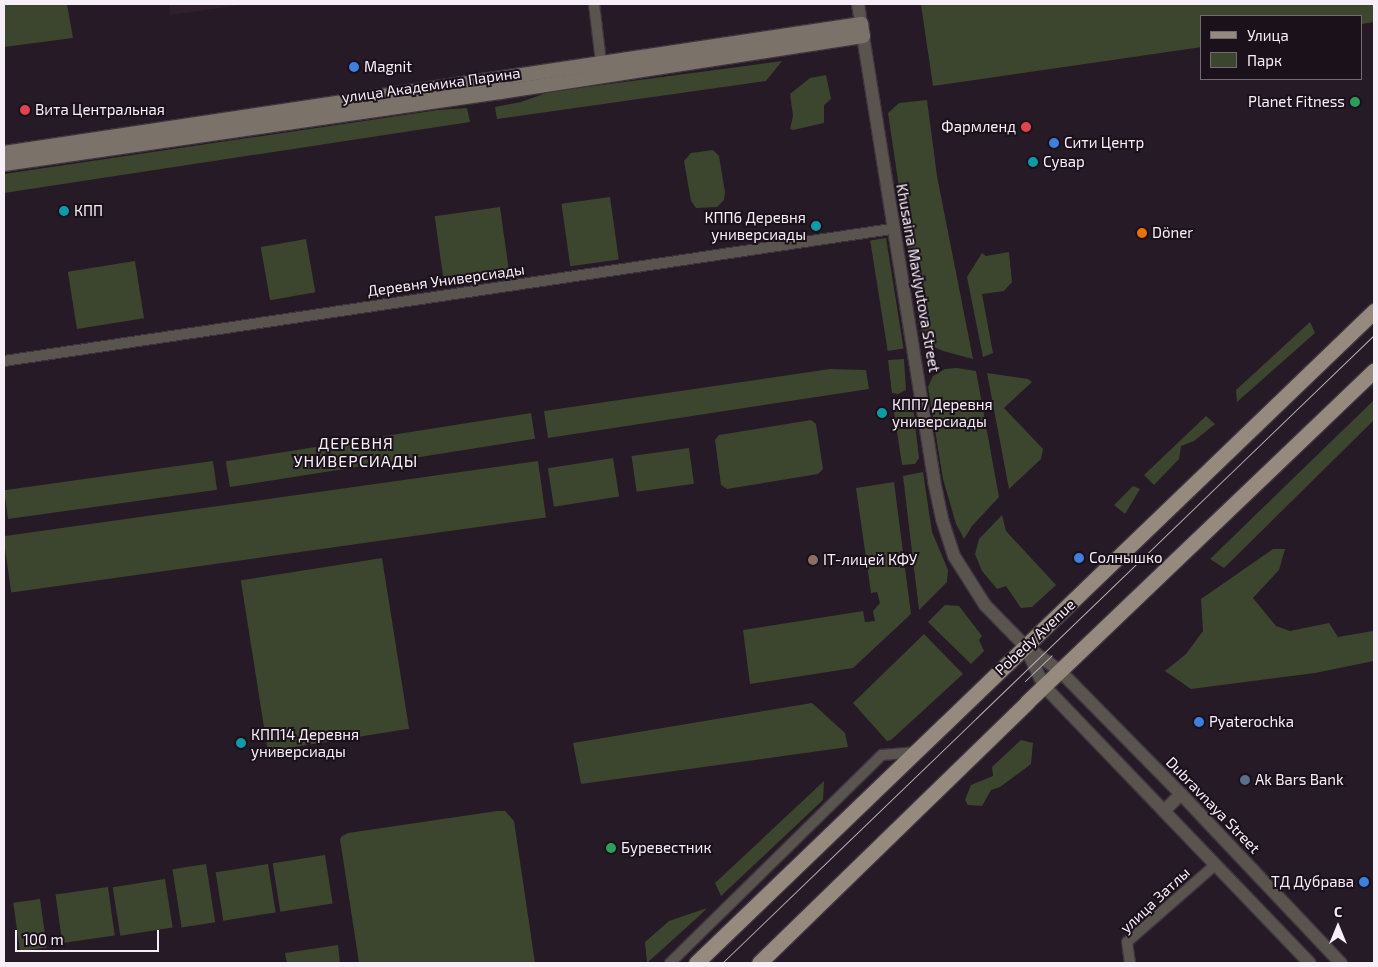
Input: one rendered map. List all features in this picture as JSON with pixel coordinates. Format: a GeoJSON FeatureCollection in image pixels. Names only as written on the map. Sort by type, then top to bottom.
{"type":"FeatureCollection","features":[{"type":"Feature","properties":{"kind":"main road","name":"улица Академика Парина"},"geometry":{"type":"LineString","coordinates":[[4,164],[403,100],[862,30]]}},
{"type":"Feature","properties":{"kind":"main road","name":"улица Академика Парина"},"geometry":{"type":"LineString","coordinates":[[4,153],[403,100]]}},
{"type":"Feature","properties":{"kind":"main road","name":"Pobedy Avenue"},"geometry":{"type":"LineString","coordinates":[[696,963],[1374,311]]}},
{"type":"Feature","properties":{"kind":"main road"},"geometry":{"type":"LineString","coordinates":[[760,963],[1044,686],[1374,370]]}},
{"type":"Feature","properties":{"kind":"street"},"geometry":{"type":"LineString","coordinates":[[594,4],[602,69]]}},
{"type":"Feature","properties":{"kind":"street","name":"Khusaina Mavlyutova Street"},"geometry":{"type":"LineString","coordinates":[[858,4],[892,229],[942,519],[954,556],[973,589],[1024,646]]}},
{"type":"Feature","properties":{"kind":"street","name":"Деревня Универсиады"},"geometry":{"type":"LineString","coordinates":[[4,361],[892,229]]}},
{"type":"Feature","properties":{"kind":"street"},"geometry":{"type":"LineString","coordinates":[[1024,646],[1044,686],[1310,963]]}},
{"type":"Feature","properties":{"kind":"street","name":"Dubravnaya Street"},"geometry":{"type":"LineString","coordinates":[[1024,646],[1060,671],[1181,794],[1341,963]]}},
{"type":"Feature","properties":{"kind":"street"},"geometry":{"type":"LineString","coordinates":[[670,963],[882,755],[914,752]]}},
{"type":"Feature","properties":{"kind":"street"},"geometry":{"type":"LineString","coordinates":[[1164,811],[1181,794]]}},
{"type":"Feature","properties":{"kind":"street","name":"улица Затлы"},"geometry":{"type":"LineString","coordinates":[[1130,963],[1127,942],[1215,865]]}},
{"type":"Feature","properties":{"kind":"shaded area"},"geometry":{"type":"Polygon","coordinates":[[[169,4],[249,4],[170,15],[169,4]]]}},
{"type":"Feature","properties":{"kind":"green space"},"geometry":{"type":"Polygon","coordinates":[[[4,4],[67,4],[73,38],[4,47],[4,4]]]}},
{"type":"Feature","properties":{"kind":"green space"},"geometry":{"type":"Polygon","coordinates":[[[1374,4],[1374,22],[1363,24],[1363,15],[1200,15],[1200,47],[933,86],[921,5],[1374,4]]]}},
{"type":"Feature","properties":{"kind":"green space"},"geometry":{"type":"Polygon","coordinates":[[[782,61],[766,81],[497,119],[495,107],[521,102],[549,92],[782,61]]]}},
{"type":"Feature","properties":{"kind":"green space"},"geometry":{"type":"Polygon","coordinates":[[[826,75],[831,99],[824,105],[824,123],[793,130],[790,129],[793,116],[790,94],[810,78],[826,75]]]}},
{"type":"Feature","properties":{"kind":"green space"},"geometry":{"type":"Polygon","coordinates":[[[927,100],[937,176],[973,359],[943,351],[927,344],[921,335],[888,113],[899,103],[927,100]]]}},
{"type":"Feature","properties":{"kind":"green space"},"geometry":{"type":"Polygon","coordinates":[[[467,108],[470,122],[4,193],[4,174],[438,110],[467,108]]]}},
{"type":"Feature","properties":{"kind":"green space"},"geometry":{"type":"Polygon","coordinates":[[[713,150],[719,156],[725,192],[724,200],[717,207],[696,208],[691,201],[684,161],[691,153],[713,150]]]}},
{"type":"Feature","properties":{"kind":"green space"},"geometry":{"type":"Polygon","coordinates":[[[610,197],[619,259],[570,266],[561,204],[610,197]]]}},
{"type":"Feature","properties":{"kind":"green space"},"geometry":{"type":"Polygon","coordinates":[[[500,207],[509,274],[444,284],[435,216],[500,207]]]}},
{"type":"Feature","properties":{"kind":"green space"},"geometry":{"type":"Polygon","coordinates":[[[886,238],[904,349],[888,351],[870,241],[886,238]]]}},
{"type":"Feature","properties":{"kind":"green space"},"geometry":{"type":"Polygon","coordinates":[[[306,239],[315,292],[270,300],[261,247],[306,239]]]}},
{"type":"Feature","properties":{"kind":"green space"},"geometry":{"type":"Polygon","coordinates":[[[1009,252],[1012,282],[1004,291],[982,294],[993,353],[983,357],[967,277],[982,253],[986,256],[1009,252]]]}},
{"type":"Feature","properties":{"kind":"green space"},"geometry":{"type":"Polygon","coordinates":[[[135,261],[144,318],[77,329],[68,272],[135,261]]]}},
{"type":"Feature","properties":{"kind":"green space"},"geometry":{"type":"Polygon","coordinates":[[[1310,322],[1315,333],[1237,402],[1236,390],[1310,322]]]}},
{"type":"Feature","properties":{"kind":"green space"},"geometry":{"type":"Polygon","coordinates":[[[904,359],[906,390],[898,394],[892,393],[888,360],[904,359]]]}},
{"type":"Feature","properties":{"kind":"green space"},"geometry":{"type":"Polygon","coordinates":[[[957,368],[976,371],[999,497],[972,526],[964,539],[956,524],[943,479],[928,387],[933,376],[945,369],[957,368]]]}},
{"type":"Feature","properties":{"kind":"green space"},"geometry":{"type":"Polygon","coordinates":[[[830,369],[866,370],[869,389],[548,438],[544,411],[830,369]]]}},
{"type":"Feature","properties":{"kind":"green space"},"geometry":{"type":"Polygon","coordinates":[[[987,373],[1028,379],[1032,382],[1004,408],[1043,449],[1041,459],[1009,489],[987,373]]]}},
{"type":"Feature","properties":{"kind":"green space"},"geometry":{"type":"Polygon","coordinates":[[[1374,400],[1374,420],[1224,568],[1210,559],[1374,400]]]}},
{"type":"Feature","properties":{"kind":"green space"},"geometry":{"type":"Polygon","coordinates":[[[907,403],[913,407],[919,458],[915,464],[902,465],[893,405],[907,403]]]}},
{"type":"Feature","properties":{"kind":"green space"},"geometry":{"type":"Polygon","coordinates":[[[531,413],[535,439],[230,487],[226,461],[531,413]]]}},
{"type":"Feature","properties":{"kind":"green space"},"geometry":{"type":"Polygon","coordinates":[[[1206,416],[1215,424],[1194,441],[1181,446],[1179,459],[1154,485],[1144,475],[1206,416]]]}},
{"type":"Feature","properties":{"kind":"green space"},"geometry":{"type":"Polygon","coordinates":[[[811,420],[816,424],[823,469],[818,474],[727,489],[721,485],[715,440],[719,435],[811,420]]]}},
{"type":"Feature","properties":{"kind":"green space"},"geometry":{"type":"Polygon","coordinates":[[[689,448],[694,484],[637,492],[632,456],[689,448]]]}},
{"type":"Feature","properties":{"kind":"green space"},"geometry":{"type":"Polygon","coordinates":[[[613,458],[619,497],[554,507],[548,468],[613,458]]]}},
{"type":"Feature","properties":{"kind":"green space"},"geometry":{"type":"Polygon","coordinates":[[[213,461],[217,490],[8,519],[4,490],[213,461]]]}},
{"type":"Feature","properties":{"kind":"green space"},"geometry":{"type":"Polygon","coordinates":[[[538,461],[546,517],[11,593],[4,536],[538,461]]]}},
{"type":"Feature","properties":{"kind":"green space"},"geometry":{"type":"Polygon","coordinates":[[[923,472],[932,532],[948,570],[947,582],[919,610],[903,476],[923,472]]]}},
{"type":"Feature","properties":{"kind":"green space"},"geometry":{"type":"Polygon","coordinates":[[[894,482],[911,614],[853,668],[750,684],[743,630],[863,611],[865,622],[875,621],[873,611],[880,603],[877,592],[871,593],[856,488],[894,482]]]}},
{"type":"Feature","properties":{"kind":"green space"},"geometry":{"type":"Polygon","coordinates":[[[1133,486],[1140,489],[1125,514],[1114,505],[1133,486]]]}},
{"type":"Feature","properties":{"kind":"green space"},"geometry":{"type":"Polygon","coordinates":[[[1002,515],[1006,531],[1056,585],[1032,607],[1021,608],[1006,586],[997,589],[982,571],[975,554],[979,539],[1002,515]]]}},
{"type":"Feature","properties":{"kind":"green space"},"geometry":{"type":"Polygon","coordinates":[[[1273,549],[1285,549],[1279,570],[1253,598],[1276,626],[1290,631],[1329,623],[1338,637],[1373,631],[1374,621],[1374,661],[1315,673],[1191,689],[1165,671],[1186,654],[1203,631],[1201,599],[1273,549]]]}},
{"type":"Feature","properties":{"kind":"green space"},"geometry":{"type":"Polygon","coordinates":[[[382,558],[409,729],[268,751],[241,580],[382,558]]]}},
{"type":"Feature","properties":{"kind":"green space"},"geometry":{"type":"Polygon","coordinates":[[[945,605],[959,606],[982,636],[979,640],[984,651],[971,664],[928,622],[945,605]]]}},
{"type":"Feature","properties":{"kind":"green space"},"geometry":{"type":"Polygon","coordinates":[[[924,634],[963,674],[891,740],[887,741],[853,703],[924,634]]]}},
{"type":"Feature","properties":{"kind":"green space"},"geometry":{"type":"Polygon","coordinates":[[[812,703],[845,733],[848,747],[581,784],[573,743],[812,703]]]}},
{"type":"Feature","properties":{"kind":"green space"},"geometry":{"type":"Polygon","coordinates":[[[1021,740],[1033,743],[1031,764],[1000,787],[991,790],[982,806],[968,805],[965,800],[971,785],[993,776],[992,767],[1021,740]]]}},
{"type":"Feature","properties":{"kind":"green space"},"geometry":{"type":"Polygon","coordinates":[[[824,781],[823,800],[721,896],[715,883],[824,781]]]}},
{"type":"Feature","properties":{"kind":"green space"},"geometry":{"type":"Polygon","coordinates":[[[505,811],[514,821],[535,963],[359,963],[340,839],[342,836],[348,833],[505,811]]]}},
{"type":"Feature","properties":{"kind":"green space"},"geometry":{"type":"Polygon","coordinates":[[[325,855],[333,903],[280,912],[273,863],[325,855]]]}},
{"type":"Feature","properties":{"kind":"green space"},"geometry":{"type":"Polygon","coordinates":[[[206,864],[215,922],[182,928],[172,869],[206,864]]]}},
{"type":"Feature","properties":{"kind":"green space"},"geometry":{"type":"Polygon","coordinates":[[[268,864],[276,912],[223,921],[216,872],[268,864]]]}},
{"type":"Feature","properties":{"kind":"green space"},"geometry":{"type":"Polygon","coordinates":[[[165,879],[173,927],[120,936],[113,887],[165,879]]]}},
{"type":"Feature","properties":{"kind":"green space"},"geometry":{"type":"Polygon","coordinates":[[[108,887],[115,936],[62,943],[56,894],[108,887]]]}},
{"type":"Feature","properties":{"kind":"green space"},"geometry":{"type":"Polygon","coordinates":[[[40,899],[47,948],[20,951],[13,903],[40,899]]]}},
{"type":"Feature","properties":{"kind":"green space"},"geometry":{"type":"Polygon","coordinates":[[[707,908],[647,963],[645,942],[669,921],[707,908]]]}},
{"type":"Feature","properties":{"kind":"green space"},"geometry":{"type":"Polygon","coordinates":[[[338,945],[340,963],[287,963],[285,953],[338,945]]]}},
{"type":"Feature","properties":{"kind":"tram line"},"geometry":{"type":"LineString","coordinates":[[722,963],[1374,335]]}},
{"type":"Feature","properties":{"kind":"tram line"},"geometry":{"type":"LineString","coordinates":[[1025,681],[1052,655]]}},
{"type":"Feature","properties":{"kind":"place","name":"Magnit"},"geometry":{"type":"Point","coordinates":[354,67]}},
{"type":"Feature","properties":{"kind":"place","name":"Planet Fitness"},"geometry":{"type":"Point","coordinates":[1355,102]}},
{"type":"Feature","properties":{"kind":"place","name":"Вита Центральная"},"geometry":{"type":"Point","coordinates":[25,110]}},
{"type":"Feature","properties":{"kind":"place","name":"Фармленд"},"geometry":{"type":"Point","coordinates":[1026,127]}},
{"type":"Feature","properties":{"kind":"place","name":"Сити Центр"},"geometry":{"type":"Point","coordinates":[1054,143]}},
{"type":"Feature","properties":{"kind":"place","name":"Сувар"},"geometry":{"type":"Point","coordinates":[1033,162]}},
{"type":"Feature","properties":{"kind":"place","name":"КПП"},"geometry":{"type":"Point","coordinates":[64,211]}},
{"type":"Feature","properties":{"kind":"place","name":"КПП6 Деревня универсиады"},"geometry":{"type":"Point","coordinates":[816,226]}},
{"type":"Feature","properties":{"kind":"place","name":"Döner"},"geometry":{"type":"Point","coordinates":[1142,233]}},
{"type":"Feature","properties":{"kind":"place","name":"КПП7 Деревня универсиады"},"geometry":{"type":"Point","coordinates":[882,413]}},
{"type":"Feature","properties":{"kind":"place","name":"Солнышко"},"geometry":{"type":"Point","coordinates":[1079,558]}},
{"type":"Feature","properties":{"kind":"place","name":"IT-лицей КФУ"},"geometry":{"type":"Point","coordinates":[813,560]}},
{"type":"Feature","properties":{"kind":"place","name":"Pyaterochka"},"geometry":{"type":"Point","coordinates":[1199,722]}},
{"type":"Feature","properties":{"kind":"place","name":"КПП14 Деревня универсиады"},"geometry":{"type":"Point","coordinates":[241,743]}},
{"type":"Feature","properties":{"kind":"place","name":"Ak Bars Bank"},"geometry":{"type":"Point","coordinates":[1245,780]}},
{"type":"Feature","properties":{"kind":"place","name":"Буревестник"},"geometry":{"type":"Point","coordinates":[611,848]}},
{"type":"Feature","properties":{"kind":"place","name":"ТД Дубрава"},"geometry":{"type":"Point","coordinates":[1364,882]}},
{"type":"Feature","properties":{"kind":"district","name":"ДЕРЕВНЯ УНИВЕРСИАДЫ"},"geometry":{"type":"Point","coordinates":[356,452]}}]}
